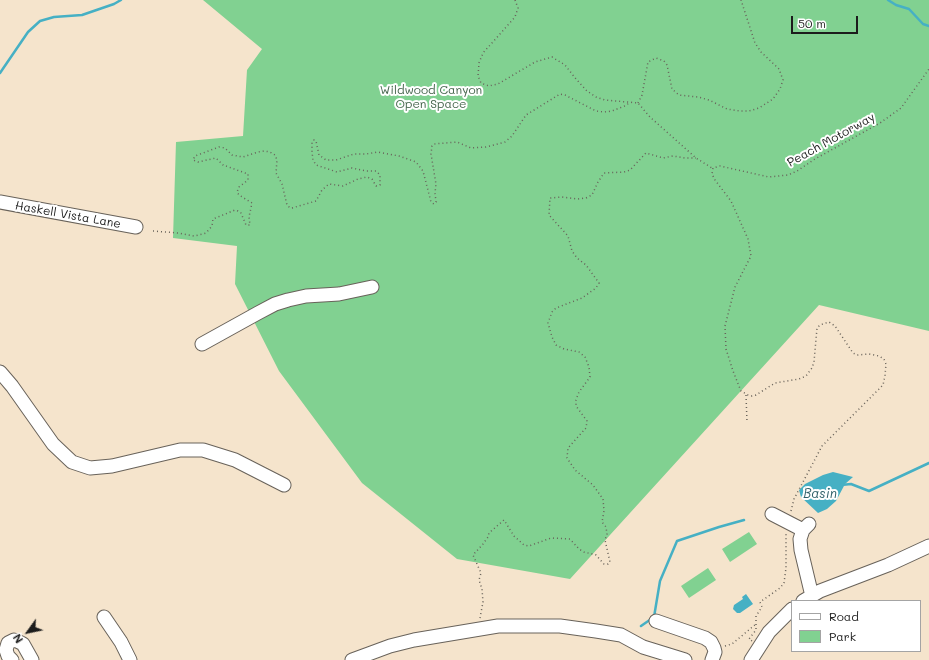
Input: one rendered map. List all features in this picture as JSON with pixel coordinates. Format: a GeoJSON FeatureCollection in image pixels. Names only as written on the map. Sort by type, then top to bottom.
{"type":"FeatureCollection","features":[{"type":"Feature","properties":{"kind":"street","name":"Haskell Vista Lane"},"geometry":{"type":"LineString","coordinates":[[0,202],[136,227]]}},
{"type":"Feature","properties":{"kind":"street"},"geometry":{"type":"LineString","coordinates":[[202,344],[264,310],[288,300],[306,296],[339,294],[372,287]]}},
{"type":"Feature","properties":{"kind":"street"},"geometry":{"type":"LineString","coordinates":[[0,372],[12,386],[53,444],[72,462],[90,468],[112,466],[180,450],[203,450],[234,460],[284,485]]}},
{"type":"Feature","properties":{"kind":"street"},"geometry":{"type":"LineString","coordinates":[[772,514],[787,522],[806,527],[800,540],[807,598],[854,577],[888,565],[929,546]]}},
{"type":"Feature","properties":{"kind":"street"},"geometry":{"type":"LineString","coordinates":[[751,660],[769,632],[791,610]]}},
{"type":"Feature","properties":{"kind":"street"},"geometry":{"type":"LineString","coordinates":[[104,617],[121,642],[130,660]]}},
{"type":"Feature","properties":{"kind":"street"},"geometry":{"type":"LineString","coordinates":[[656,621],[705,638],[711,642],[714,656]]}},
{"type":"Feature","properties":{"kind":"street"},"geometry":{"type":"LineString","coordinates":[[352,660],[390,646],[414,640],[498,626],[560,626],[621,635],[664,657],[685,660]]}},
{"type":"Feature","properties":{"kind":"street"},"geometry":{"type":"LineString","coordinates":[[12,660],[8,656],[6,650],[8,644],[14,640],[17,640],[23,644],[32,660]]}},
{"type":"Feature","properties":{"kind":"path"},"geometry":{"type":"LineString","coordinates":[[515,0],[518,8],[515,17],[483,53],[479,63],[478,76],[481,83],[489,86],[498,84],[535,62],[552,57],[565,65],[587,91],[596,97],[605,100],[638,103],[650,117],[696,158],[712,168],[712,174],[715,180],[731,202],[748,239],[751,256],[735,287],[725,326],[726,349],[741,391],[746,395],[756,395],[775,383],[799,379],[806,376],[812,368],[814,362],[817,328],[828,322],[835,326],[853,353],[857,355],[869,354],[879,356],[884,359],[886,364],[886,376],[883,385],[822,446],[794,499],[787,522],[785,538],[786,568],[784,583],[780,588],[760,602],[762,606],[756,616],[756,630],[749,639],[759,646]]}},
{"type":"Feature","properties":{"kind":"path"},"geometry":{"type":"LineString","coordinates":[[638,103],[642,95],[648,62],[656,58],[667,64],[672,89],[679,95],[698,97],[709,100],[727,109],[740,111],[749,111],[759,108],[773,98],[780,88],[783,80],[779,69],[761,52],[755,43],[741,0]]}},
{"type":"Feature","properties":{"kind":"path","name":"Peach Motorway"},"geometry":{"type":"LineString","coordinates":[[712,168],[720,166],[769,177],[788,175],[797,171],[815,159],[880,123],[900,108],[929,69]]}},
{"type":"Feature","properties":{"kind":"path"},"geometry":{"type":"LineString","coordinates":[[153,231],[194,236],[203,234],[206,233],[212,226],[212,219],[235,210],[241,213],[246,226],[250,225],[249,217],[252,203],[239,195],[237,192],[239,187],[248,180],[248,174],[224,166],[216,158],[198,162],[193,160],[195,156],[219,147],[225,148],[232,155],[243,158],[264,151],[275,155],[277,160],[276,173],[282,184],[287,205],[292,208],[316,201],[322,190],[329,184],[343,186],[358,179],[368,177],[372,179],[376,186],[379,186],[380,184],[379,174],[376,171],[366,171],[352,168],[337,172],[316,165],[312,152],[312,142],[314,140],[316,141],[319,155],[326,160],[336,160],[354,154],[378,152],[399,156],[416,162],[423,171],[431,203],[434,204],[436,202],[436,184],[431,154],[432,146],[434,144],[457,142],[471,148],[486,148],[505,142],[512,136],[526,115],[560,94],[565,95],[596,111],[604,112],[612,111],[627,105],[629,102]]}},
{"type":"Feature","properties":{"kind":"path"},"geometry":{"type":"LineString","coordinates":[[481,628],[480,622],[483,602],[482,589],[479,580],[481,573],[473,555],[483,544],[489,533],[501,521],[504,520],[514,536],[524,545],[529,546],[551,538],[570,539],[584,552],[596,555],[604,564],[608,564],[610,562],[605,540],[607,534],[606,528],[602,522],[604,511],[603,499],[593,485],[575,470],[567,458],[568,448],[586,428],[587,421],[576,406],[576,400],[579,392],[590,377],[589,367],[585,357],[579,352],[564,349],[556,345],[548,323],[552,312],[556,308],[582,298],[596,288],[599,283],[586,265],[577,258],[572,251],[568,236],[549,215],[550,198],[586,198],[592,195],[604,173],[624,172],[630,170],[646,153],[663,158],[673,156],[696,158]]}},
{"type":"Feature","properties":{"kind":"path"},"geometry":{"type":"LineString","coordinates":[[746,395],[747,422]]}},
{"type":"Feature","properties":{"kind":"path"},"geometry":{"type":"LineString","coordinates":[[714,656],[732,644],[756,624]]}},
{"type":"Feature","properties":{"kind":"green space","name":"Wildwood Canyon Open Space"},"geometry":{"type":"Polygon","coordinates":[[[203,0],[929,0],[929,331],[819,305],[570,579],[457,559],[362,483],[279,371],[235,284],[237,246],[173,238],[176,142],[243,136],[247,70],[262,49],[203,0]]]}},
{"type":"Feature","properties":{"kind":"green space"},"geometry":{"type":"Polygon","coordinates":[[[749,532],[757,544],[730,562],[722,549],[749,532]]]}},
{"type":"Feature","properties":{"kind":"green space"},"geometry":{"type":"Polygon","coordinates":[[[708,568],[716,580],[689,598],[681,586],[708,568]]]}},
{"type":"Feature","properties":{"kind":"water","name":"Basin"},"geometry":{"type":"Polygon","coordinates":[[[833,472],[853,477],[845,484],[836,501],[827,509],[818,513],[801,497],[799,490],[805,484],[833,472]]]}},
{"type":"Feature","properties":{"kind":"water"},"geometry":{"type":"Polygon","coordinates":[[[746,594],[753,604],[740,613],[737,613],[733,609],[734,605],[743,599],[742,597],[746,594]]]}},
{"type":"Feature","properties":{"kind":"waterway"},"geometry":{"type":"LineString","coordinates":[[0,73],[28,32],[40,21],[54,17],[82,15],[114,4],[121,0]]}},
{"type":"Feature","properties":{"kind":"waterway"},"geometry":{"type":"LineString","coordinates":[[888,0],[896,5],[909,9],[923,24],[929,26]]}},
{"type":"Feature","properties":{"kind":"waterway"},"geometry":{"type":"LineString","coordinates":[[841,485],[851,484],[869,491],[929,463]]}},
{"type":"Feature","properties":{"kind":"waterway"},"geometry":{"type":"LineString","coordinates":[[641,626],[654,617],[660,581],[677,541],[744,520]]}}]}
